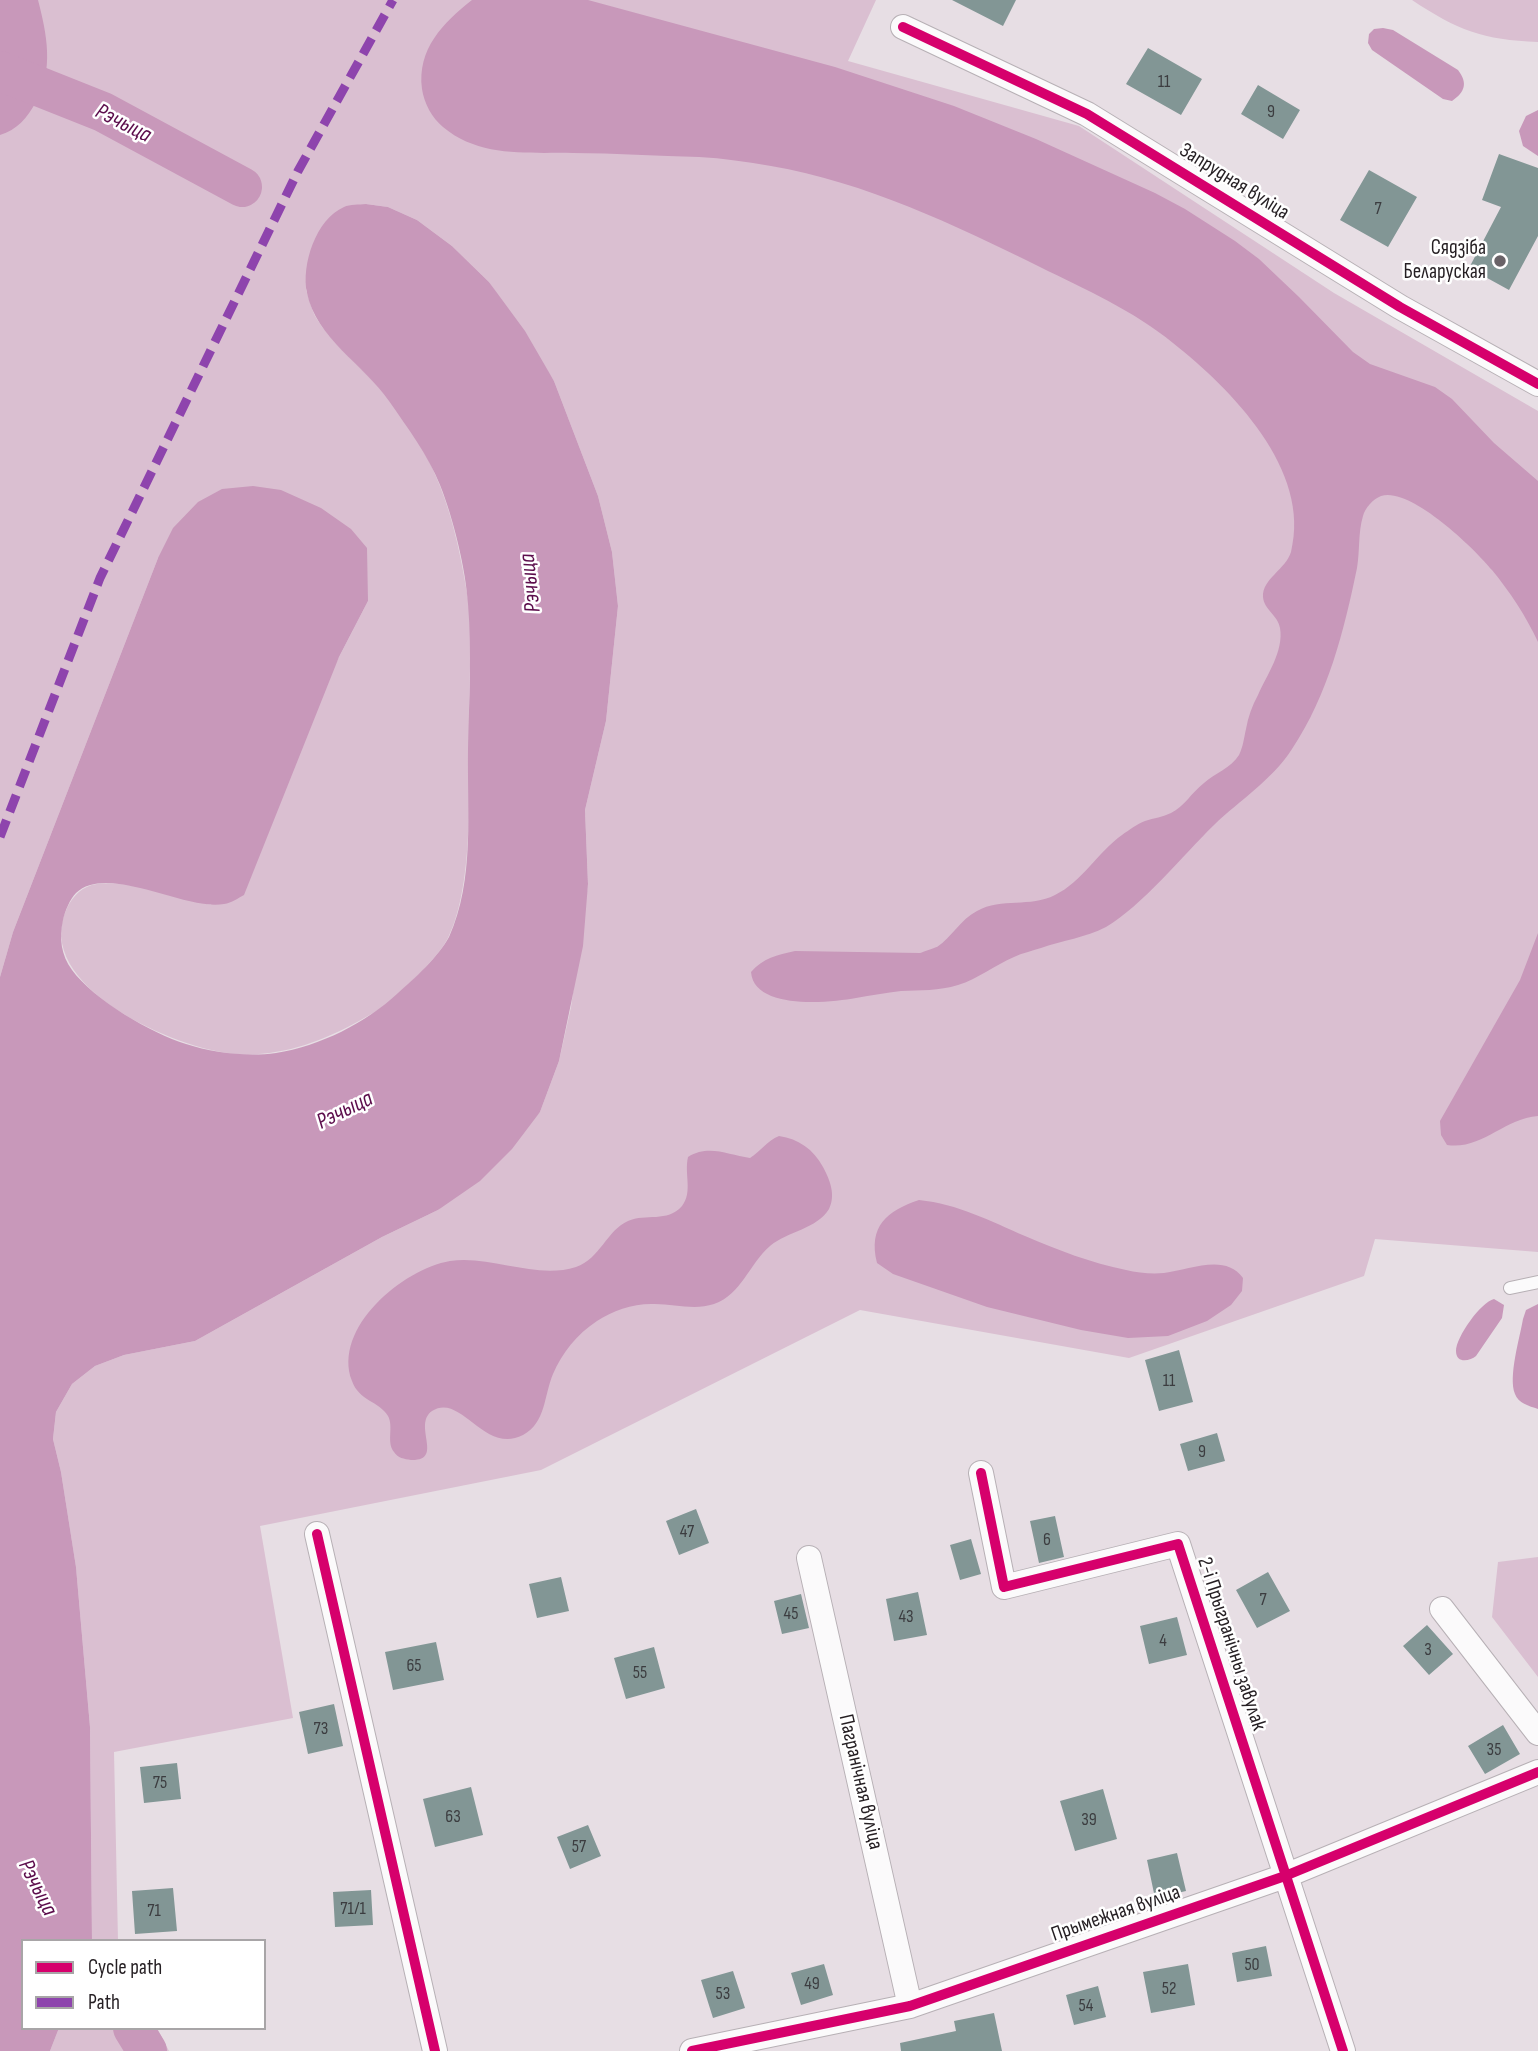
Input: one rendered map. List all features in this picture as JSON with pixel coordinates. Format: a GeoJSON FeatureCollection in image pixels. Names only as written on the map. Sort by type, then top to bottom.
{"type":"FeatureCollection","features":[{"type":"Feature","properties":{"kind":"street","name":"Запрудная вуліца"},"geometry":{"type":"LineString","coordinates":[[902,27],[1087,114],[1400,307],[1538,384]]}},
{"type":"Feature","properties":{"kind":"street","name":"2-і Прыгранічны завулак"},"geometry":{"type":"LineString","coordinates":[[981,1473],[1004,1587],[1178,1544],[1285,1876]]}},
{"type":"Feature","properties":{"kind":"street"},"geometry":{"type":"LineString","coordinates":[[317,1534],[435,2051]]}},
{"type":"Feature","properties":{"kind":"street","name":"Пагранічная вуліца"},"geometry":{"type":"LineString","coordinates":[[809,1558],[910,2006]]}},
{"type":"Feature","properties":{"kind":"street"},"geometry":{"type":"LineString","coordinates":[[1442,1609],[1538,1733]]}},
{"type":"Feature","properties":{"kind":"street","name":"Прымежная вуліца"},"geometry":{"type":"LineString","coordinates":[[692,2051],[910,2006],[1285,1876],[1538,1772]]}},
{"type":"Feature","properties":{"kind":"street"},"geometry":{"type":"LineString","coordinates":[[1285,1876],[1343,2051]]}},
{"type":"Feature","properties":{"kind":"lane"},"geometry":{"type":"LineString","coordinates":[[1510,1288],[1538,1282]]}},
{"type":"Feature","properties":{"kind":"shaded area"},"geometry":{"type":"Polygon","coordinates":[[[0,0],[876,0],[848,61],[1079,126],[1334,293],[1538,411],[1538,1252],[1375,1239],[1364,1276],[1129,1358],[860,1310],[541,1470],[260,1526],[293,1718],[114,1752],[118,1939],[92,1939],[90,1727],[76,1567],[53,1439],[56,1412],[72,1384],[95,1366],[124,1355],[195,1341],[382,1237],[438,1210],[540,1112],[559,1061],[571,1007],[588,884],[585,810],[606,721],[618,606],[612,552],[598,496],[554,381],[489,282],[452,246],[417,220],[388,207],[366,204],[306,290],[321,326],[388,397],[421,447],[445,499],[460,556],[470,626],[469,826],[463,887],[457,915],[448,938],[421,972],[388,1003],[374,1012],[345,1029],[300,1047],[268,1053],[236,1054],[210,1050],[147,1027],[116,1009],[89,987],[70,963],[61,937],[67,908],[82,889],[97,884],[123,884],[211,905],[368,601],[158,558],[13,932],[0,977],[0,0]]]}},
{"type":"Feature","properties":{"kind":"shaded area"},"geometry":{"type":"Polygon","coordinates":[[[1412,0],[1538,0],[1538,42],[1501,39],[1471,32],[1412,0]]]}},
{"type":"Feature","properties":{"kind":"shaded area"},"geometry":{"type":"Polygon","coordinates":[[[1538,1557],[1538,1677],[1492,1617],[1498,1562],[1538,1557]]]}},
{"type":"Feature","properties":{"kind":"shaded area"},"geometry":{"type":"Polygon","coordinates":[[[58,2030],[158,2030],[169,2051],[50,2051],[58,2030]]]}},
{"type":"Feature","properties":{"kind":"water"},"geometry":{"type":"Polygon","coordinates":[[[0,0],[38,0],[44,26],[47,64],[42,90],[29,113],[12,130],[0,135],[0,0]]]}},
{"type":"Feature","properties":{"kind":"water"},"geometry":{"type":"Polygon","coordinates":[[[472,0],[588,0],[835,67],[954,106],[1036,139],[1185,209],[1259,259],[1353,352],[1370,364],[1435,387],[1452,399],[1494,443],[1538,481],[1538,642],[1511,596],[1472,548],[1424,509],[1393,495],[1381,496],[1367,507],[1364,513],[1357,568],[1340,639],[1325,685],[1305,728],[1284,760],[1265,780],[1214,825],[1120,918],[1090,934],[1017,956],[973,979],[951,987],[811,1002],[778,998],[765,993],[755,984],[751,972],[760,963],[776,956],[795,951],[920,953],[937,947],[977,911],[996,904],[1036,901],[1055,895],[1082,875],[1122,835],[1142,822],[1176,810],[1204,783],[1236,760],[1251,712],[1280,645],[1279,623],[1266,606],[1263,597],[1266,585],[1291,552],[1294,521],[1290,491],[1262,434],[1241,408],[1196,362],[1158,331],[1109,301],[942,221],[841,183],[771,166],[699,157],[522,153],[489,149],[457,137],[443,127],[429,110],[422,89],[422,75],[424,61],[434,38],[451,18],[472,0]]]}},
{"type":"Feature","properties":{"kind":"water"},"geometry":{"type":"Polygon","coordinates":[[[1374,29],[1393,30],[1458,70],[1464,83],[1460,94],[1452,101],[1443,99],[1372,50],[1368,43],[1369,34],[1374,29]]]}},
{"type":"Feature","properties":{"kind":"water"},"geometry":{"type":"Polygon","coordinates":[[[1538,110],[1538,156],[1523,146],[1519,131],[1526,116],[1538,110]]]}},
{"type":"Feature","properties":{"kind":"water"},"geometry":{"type":"Polygon","coordinates":[[[352,205],[388,207],[417,220],[452,246],[489,282],[525,331],[554,381],[598,496],[612,552],[618,606],[606,721],[585,810],[588,884],[583,946],[559,1061],[540,1112],[512,1149],[480,1181],[438,1210],[382,1237],[195,1341],[124,1355],[95,1366],[72,1384],[56,1412],[53,1439],[76,1567],[90,1727],[92,1939],[21,1939],[21,2030],[58,2030],[50,2051],[0,2051],[0,977],[13,932],[158,558],[173,528],[198,502],[222,489],[253,486],[281,490],[321,508],[351,529],[367,548],[368,601],[339,657],[244,895],[232,902],[208,904],[127,885],[90,885],[76,893],[63,920],[62,946],[72,970],[109,1004],[140,1024],[172,1039],[219,1052],[254,1055],[293,1050],[342,1032],[372,1014],[411,981],[445,944],[463,892],[468,844],[470,640],[467,590],[454,528],[440,485],[417,442],[379,388],[320,324],[307,293],[306,269],[318,232],[334,213],[352,205]]]}},
{"type":"Feature","properties":{"kind":"water"},"geometry":{"type":"Polygon","coordinates":[[[1538,933],[1538,1116],[1514,1122],[1471,1143],[1447,1145],[1441,1135],[1440,1121],[1520,980],[1538,933]]]}},
{"type":"Feature","properties":{"kind":"water"},"geometry":{"type":"Polygon","coordinates":[[[779,1136],[799,1142],[819,1161],[830,1182],[831,1204],[824,1216],[810,1226],[770,1246],[732,1293],[706,1306],[637,1305],[616,1311],[597,1321],[571,1344],[561,1359],[550,1382],[540,1416],[531,1430],[523,1435],[509,1439],[496,1437],[453,1410],[443,1407],[432,1411],[427,1417],[426,1455],[421,1459],[411,1460],[396,1454],[391,1444],[388,1416],[355,1388],[349,1361],[352,1341],[362,1322],[376,1304],[393,1289],[431,1266],[450,1261],[482,1261],[545,1271],[576,1267],[591,1258],[621,1225],[635,1219],[670,1214],[682,1206],[688,1189],[688,1157],[703,1151],[719,1151],[750,1158],[779,1136]]]}},
{"type":"Feature","properties":{"kind":"water"},"geometry":{"type":"Polygon","coordinates":[[[919,1200],[960,1209],[1075,1256],[1131,1271],[1159,1273],[1206,1265],[1227,1266],[1236,1270],[1243,1278],[1242,1291],[1231,1305],[1207,1321],[1168,1336],[1128,1338],[1081,1330],[987,1307],[893,1274],[877,1263],[875,1239],[883,1222],[898,1209],[919,1200]]]}},
{"type":"Feature","properties":{"kind":"water"},"geometry":{"type":"Polygon","coordinates":[[[1494,1299],[1504,1305],[1502,1318],[1476,1356],[1461,1360],[1456,1351],[1465,1329],[1476,1313],[1494,1299]]]}},
{"type":"Feature","properties":{"kind":"water"},"geometry":{"type":"Polygon","coordinates":[[[1538,1304],[1538,1409],[1524,1404],[1516,1397],[1513,1378],[1526,1310],[1538,1304]]]}},
{"type":"Feature","properties":{"kind":"building"},"geometry":{"type":"Polygon","coordinates":[[[952,0],[1016,0],[1003,26],[952,0]]]}},
{"type":"Feature","properties":{"kind":"building"},"geometry":{"type":"Polygon","coordinates":[[[1148,48],[1202,79],[1181,115],[1126,84],[1148,48]]]}},
{"type":"Feature","properties":{"kind":"building"},"geometry":{"type":"Polygon","coordinates":[[[1258,85],[1300,110],[1283,139],[1241,114],[1258,85]]]}},
{"type":"Feature","properties":{"kind":"building"},"geometry":{"type":"Polygon","coordinates":[[[1499,154],[1538,168],[1538,236],[1509,290],[1469,268],[1501,207],[1482,200],[1499,154]]]}},
{"type":"Feature","properties":{"kind":"building"},"geometry":{"type":"Polygon","coordinates":[[[1369,170],[1417,197],[1388,247],[1340,220],[1369,170]]]}},
{"type":"Feature","properties":{"kind":"building"},"geometry":{"type":"Polygon","coordinates":[[[1179,1350],[1193,1402],[1159,1411],[1145,1360],[1179,1350]]]}},
{"type":"Feature","properties":{"kind":"building"},"geometry":{"type":"Polygon","coordinates":[[[1217,1433],[1225,1461],[1188,1471],[1180,1444],[1217,1433]]]}},
{"type":"Feature","properties":{"kind":"building"},"geometry":{"type":"Polygon","coordinates":[[[696,1509],[709,1543],[679,1555],[666,1521],[696,1509]]]}},
{"type":"Feature","properties":{"kind":"building"},"geometry":{"type":"Polygon","coordinates":[[[1055,1516],[1064,1557],[1039,1563],[1030,1521],[1055,1516]]]}},
{"type":"Feature","properties":{"kind":"building"},"geometry":{"type":"Polygon","coordinates":[[[971,1539],[981,1574],[960,1580],[950,1545],[971,1539]]]}},
{"type":"Feature","properties":{"kind":"building"},"geometry":{"type":"Polygon","coordinates":[[[1268,1572],[1290,1611],[1257,1628],[1236,1590],[1268,1572]]]}},
{"type":"Feature","properties":{"kind":"building"},"geometry":{"type":"Polygon","coordinates":[[[561,1577],[569,1611],[537,1618],[529,1584],[561,1577]]]}},
{"type":"Feature","properties":{"kind":"building"},"geometry":{"type":"Polygon","coordinates":[[[918,1592],[927,1635],[894,1641],[886,1599],[918,1592]]]}},
{"type":"Feature","properties":{"kind":"building"},"geometry":{"type":"Polygon","coordinates":[[[801,1594],[809,1628],[782,1634],[774,1601],[801,1594]]]}},
{"type":"Feature","properties":{"kind":"building"},"geometry":{"type":"Polygon","coordinates":[[[1177,1617],[1187,1655],[1149,1664],[1140,1626],[1177,1617]]]}},
{"type":"Feature","properties":{"kind":"building"},"geometry":{"type":"Polygon","coordinates":[[[1427,1625],[1453,1654],[1429,1675],[1403,1646],[1427,1625]]]}},
{"type":"Feature","properties":{"kind":"building"},"geometry":{"type":"Polygon","coordinates":[[[436,1642],[444,1680],[393,1690],[385,1652],[436,1642]]]}},
{"type":"Feature","properties":{"kind":"building"},"geometry":{"type":"Polygon","coordinates":[[[654,1647],[665,1688],[626,1699],[614,1658],[654,1647]]]}},
{"type":"Feature","properties":{"kind":"building"},"geometry":{"type":"Polygon","coordinates":[[[334,1704],[343,1746],[308,1754],[299,1712],[334,1704]]]}},
{"type":"Feature","properties":{"kind":"building"},"geometry":{"type":"Polygon","coordinates":[[[1503,1725],[1520,1754],[1485,1774],[1468,1746],[1503,1725]]]}},
{"type":"Feature","properties":{"kind":"building"},"geometry":{"type":"Polygon","coordinates":[[[177,1763],[181,1799],[144,1803],[140,1767],[177,1763]]]}},
{"type":"Feature","properties":{"kind":"building"},"geometry":{"type":"Polygon","coordinates":[[[471,1787],[483,1835],[435,1847],[423,1799],[471,1787]]]}},
{"type":"Feature","properties":{"kind":"building"},"geometry":{"type":"Polygon","coordinates":[[[1103,1789],[1117,1839],[1075,1851],[1060,1801],[1103,1789]]]}},
{"type":"Feature","properties":{"kind":"building"},"geometry":{"type":"Polygon","coordinates":[[[588,1825],[601,1856],[570,1869],[557,1837],[588,1825]]]}},
{"type":"Feature","properties":{"kind":"building"},"geometry":{"type":"Polygon","coordinates":[[[1177,1853],[1186,1891],[1155,1898],[1147,1860],[1177,1853]]]}},
{"type":"Feature","properties":{"kind":"building"},"geometry":{"type":"Polygon","coordinates":[[[173,1888],[177,1931],[135,1934],[132,1891],[173,1888]]]}},
{"type":"Feature","properties":{"kind":"building"},"geometry":{"type":"Polygon","coordinates":[[[371,1890],[373,1925],[335,1927],[333,1892],[371,1890]]]}},
{"type":"Feature","properties":{"kind":"building"},"geometry":{"type":"Polygon","coordinates":[[[1266,1946],[1272,1976],[1237,1982],[1232,1953],[1266,1946]]]}},
{"type":"Feature","properties":{"kind":"building"},"geometry":{"type":"Polygon","coordinates":[[[824,1964],[833,1995],[801,2005],[791,1973],[824,1964]]]}},
{"type":"Feature","properties":{"kind":"building"},"geometry":{"type":"Polygon","coordinates":[[[1188,1964],[1195,2005],[1151,2013],[1143,1972],[1188,1964]]]}},
{"type":"Feature","properties":{"kind":"building"},"geometry":{"type":"Polygon","coordinates":[[[733,1971],[745,2008],[713,2018],[701,1980],[733,1971]]]}},
{"type":"Feature","properties":{"kind":"building"},"geometry":{"type":"Polygon","coordinates":[[[1098,1986],[1106,2017],[1074,2025],[1066,1995],[1098,1986]]]}},
{"type":"Feature","properties":{"kind":"building"},"geometry":{"type":"Polygon","coordinates":[[[994,2013],[1002,2051],[901,2051],[900,2043],[956,2031],[954,2021],[994,2013]]]}},
{"type":"Feature","properties":{"kind":"waterway","name":"Рэчыца"},"geometry":{"type":"LineString","coordinates":[[0,71],[103,112],[242,187]]}},
{"type":"Feature","properties":{"kind":"waterway","name":"Рэчыца"},"geometry":{"type":"LineString","coordinates":[[134,2030],[147,2051]]}},
{"type":"Feature","properties":{"kind":"marked path"},"geometry":{"type":"LineString","coordinates":[[0,837],[100,578],[298,171],[393,0]]}},
{"type":"Feature","properties":{"kind":"cycle path"},"geometry":{"type":"LineString","coordinates":[[903,27],[1087,114],[1400,307],[1538,384]]}},
{"type":"Feature","properties":{"kind":"cycle path"},"geometry":{"type":"LineString","coordinates":[[981,1473],[1004,1587],[1178,1544],[1343,2051]]}},
{"type":"Feature","properties":{"kind":"cycle path"},"geometry":{"type":"LineString","coordinates":[[317,1534],[435,2051]]}},
{"type":"Feature","properties":{"kind":"cycle path"},"geometry":{"type":"LineString","coordinates":[[692,2051],[910,2006],[1285,1876],[1538,1772]]}},
{"type":"Feature","properties":{"kind":"place","name":"Сядзіба Беларуская"},"geometry":{"type":"Point","coordinates":[1500,261]}}]}
